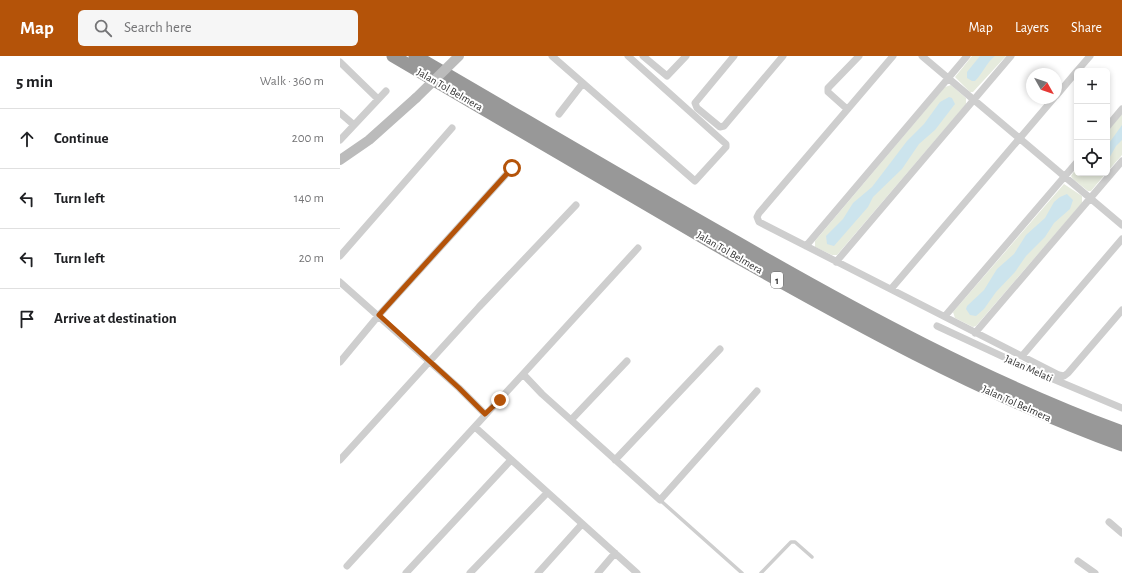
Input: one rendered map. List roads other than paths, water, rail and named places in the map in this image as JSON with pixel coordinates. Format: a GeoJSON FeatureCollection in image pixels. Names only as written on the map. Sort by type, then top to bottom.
{"type":"FeatureCollection","features":[{"type":"Feature","properties":{"kind":"highway","name":"Jalan Tol Belmera"},"geometry":{"type":"LineString","coordinates":[[393,56],[733,254],[892,343],[1010,400],[1122,445]]}},
{"type":"Feature","properties":{"kind":"highway","name":"Jalan Tol Belmera"},"geometry":{"type":"LineString","coordinates":[[415,56],[646,191],[867,316],[960,364],[1016,389],[1122,432]]}},
{"type":"Feature","properties":{"kind":"main road"},"geometry":{"type":"LineString","coordinates":[[340,160],[369,140],[416,98],[459,56]]}},
{"type":"Feature","properties":{"kind":"street"},"geometry":{"type":"LineString","coordinates":[[552,56],[695,181],[726,148],[726,142],[628,56]]}},
{"type":"Feature","properties":{"kind":"street"},"geometry":{"type":"LineString","coordinates":[[643,56],[667,76],[686,56]]}},
{"type":"Feature","properties":{"kind":"street"},"geometry":{"type":"LineString","coordinates":[[734,56],[695,103],[697,108],[720,127],[724,126],[783,56]]}},
{"type":"Feature","properties":{"kind":"street"},"geometry":{"type":"LineString","coordinates":[[847,109],[828,92],[828,88],[858,56]]}},
{"type":"Feature","properties":{"kind":"street"},"geometry":{"type":"LineString","coordinates":[[892,56],[757,217],[759,222],[1059,375],[1064,376],[1122,310]]}},
{"type":"Feature","properties":{"kind":"street"},"geometry":{"type":"LineString","coordinates":[[922,56],[1122,225]]}},
{"type":"Feature","properties":{"kind":"street"},"geometry":{"type":"LineString","coordinates":[[806,246],[967,56]]}},
{"type":"Feature","properties":{"kind":"street"},"geometry":{"type":"LineString","coordinates":[[836,262],[1011,56]]}},
{"type":"Feature","properties":{"kind":"street"},"geometry":{"type":"LineString","coordinates":[[1080,68],[1090,56]]}},
{"type":"Feature","properties":{"kind":"street"},"geometry":{"type":"LineString","coordinates":[[340,62],[378,100]]}},
{"type":"Feature","properties":{"kind":"street"},"geometry":{"type":"LineString","coordinates":[[1062,89],[1074,75]]}},
{"type":"Feature","properties":{"kind":"street"},"geometry":{"type":"LineString","coordinates":[[559,114],[583,83]]}},
{"type":"Feature","properties":{"kind":"street"},"geometry":{"type":"LineString","coordinates":[[340,140],[386,91]]}},
{"type":"Feature","properties":{"kind":"street"},"geometry":{"type":"LineString","coordinates":[[891,289],[1049,104]]}},
{"type":"Feature","properties":{"kind":"street"},"geometry":{"type":"LineString","coordinates":[[1110,123],[1122,109]]}},
{"type":"Feature","properties":{"kind":"street"},"geometry":{"type":"LineString","coordinates":[[340,113],[354,125]]}},
{"type":"Feature","properties":{"kind":"street"},"geometry":{"type":"LineString","coordinates":[[340,256],[452,128]]}},
{"type":"Feature","properties":{"kind":"street"},"geometry":{"type":"LineString","coordinates":[[975,333],[1122,161]]}},
{"type":"Feature","properties":{"kind":"street"},"geometry":{"type":"LineString","coordinates":[[945,316],[1074,166]]}},
{"type":"Feature","properties":{"kind":"street"},"geometry":{"type":"LineString","coordinates":[[340,362],[379,315],[512,168]]}},
{"type":"Feature","properties":{"kind":"street"},"geometry":{"type":"LineString","coordinates":[[340,460],[479,307],[576,205]]}},
{"type":"Feature","properties":{"kind":"street"},"geometry":{"type":"LineString","coordinates":[[1022,356],[1122,239]]}},
{"type":"Feature","properties":{"kind":"street"},"geometry":{"type":"LineString","coordinates":[[347,566],[638,248]]}},
{"type":"Feature","properties":{"kind":"street"},"geometry":{"type":"LineString","coordinates":[[340,282],[379,315],[485,414]]}},
{"type":"Feature","properties":{"kind":"street","name":"Jalan Melati"},"geometry":{"type":"LineString","coordinates":[[937,326],[1034,371],[1122,408]]}},
{"type":"Feature","properties":{"kind":"street"},"geometry":{"type":"LineString","coordinates":[[615,460],[720,349]]}},
{"type":"Feature","properties":{"kind":"street"},"geometry":{"type":"LineString","coordinates":[[571,420],[627,361]]}},
{"type":"Feature","properties":{"kind":"street"},"geometry":{"type":"LineString","coordinates":[[523,374],[571,420],[660,500],[757,391]]}},
{"type":"Feature","properties":{"kind":"street"},"geometry":{"type":"LineString","coordinates":[[474,427],[637,573]]}},
{"type":"Feature","properties":{"kind":"street"},"geometry":{"type":"LineString","coordinates":[[406,573],[511,460]]}},
{"type":"Feature","properties":{"kind":"street"},"geometry":{"type":"LineString","coordinates":[[470,573],[547,493]]}},
{"type":"Feature","properties":{"kind":"street"},"geometry":{"type":"LineString","coordinates":[[1109,522],[1122,533]]}},
{"type":"Feature","properties":{"kind":"street"},"geometry":{"type":"LineString","coordinates":[[538,573],[582,524]]}},
{"type":"Feature","properties":{"kind":"street"},"geometry":{"type":"LineString","coordinates":[[598,573],[615,553]]}},
{"type":"Feature","properties":{"kind":"street"},"geometry":{"type":"LineString","coordinates":[[1078,561],[1095,573]]}},
{"type":"Feature","properties":{"kind":"lane"},"geometry":{"type":"LineString","coordinates":[[660,500],[742,573]]}},
{"type":"Feature","properties":{"kind":"lane"},"geometry":{"type":"LineString","coordinates":[[762,573],[791,542],[795,542],[812,557]]}},
{"type":"Feature","properties":{"kind":"water"},"geometry":{"type":"Polygon","coordinates":[[[980,56],[995,56],[975,81],[972,81],[967,78],[967,72],[980,56]]]}},
{"type":"Feature","properties":{"kind":"water"},"geometry":{"type":"Polygon","coordinates":[[[949,97],[952,98],[955,104],[935,130],[919,144],[902,169],[873,197],[868,207],[834,246],[827,244],[826,236],[843,219],[853,203],[872,187],[907,141],[924,124],[940,102],[949,97]]]}},
{"type":"Feature","properties":{"kind":"water"},"geometry":{"type":"Polygon","coordinates":[[[1122,125],[1122,140],[1116,146],[1110,157],[1110,142],[1122,125]]]}},
{"type":"Feature","properties":{"kind":"water"},"geometry":{"type":"Polygon","coordinates":[[[1067,194],[1073,200],[1070,209],[1054,223],[1045,237],[1026,256],[1015,272],[996,292],[984,309],[976,316],[970,315],[966,309],[967,306],[984,290],[997,269],[1014,254],[1026,235],[1045,218],[1054,202],[1067,194]]]}}]}
